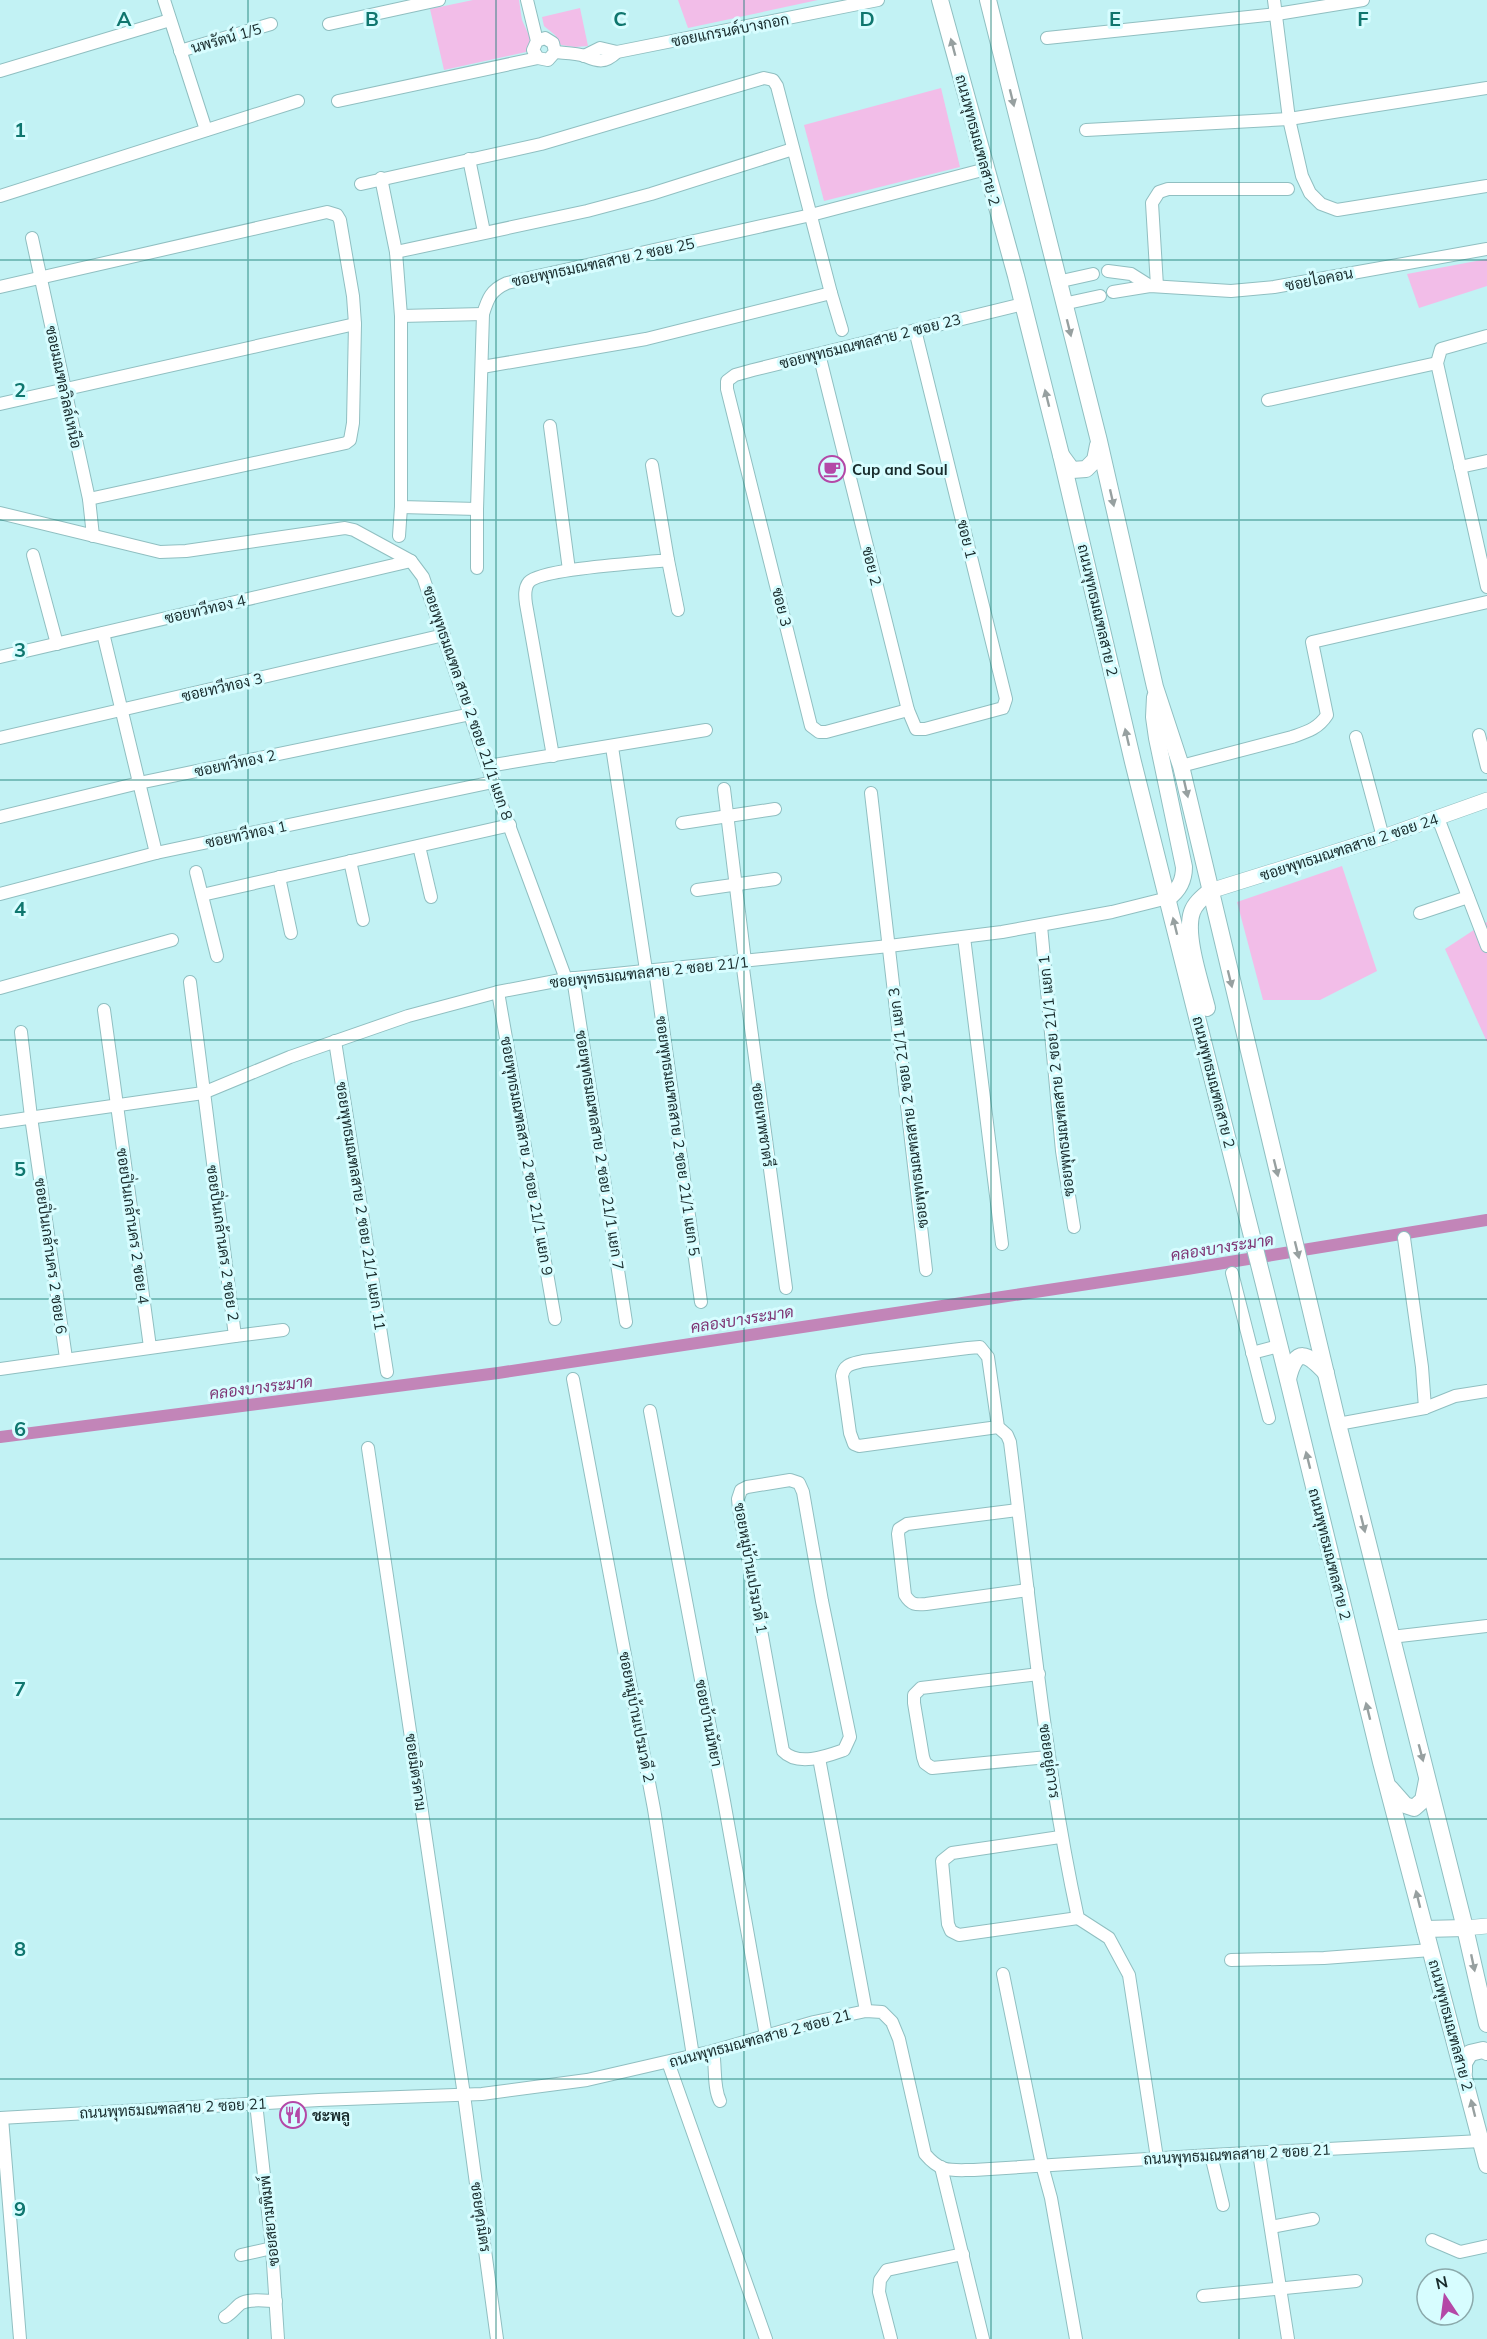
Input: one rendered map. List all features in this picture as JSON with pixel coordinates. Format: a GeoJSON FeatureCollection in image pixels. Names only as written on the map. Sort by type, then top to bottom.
{"type":"FeatureCollection","features":[{"type":"Feature","properties":{"kind":"main road","name":"ถนนพุทธมณฑลสาย 2"},"geometry":{"type":"LineString","coordinates":[[940,0],[1023,304],[1133,762],[1381,1762],[1487,2165]]}},
{"type":"Feature","properties":{"kind":"main road"},"geometry":{"type":"LineString","coordinates":[[988,0],[1099,441],[1155,687],[1181,766],[1338,1424],[1487,2024]]}},
{"type":"Feature","properties":{"kind":"main road"},"geometry":{"type":"LineString","coordinates":[[1061,455],[1072,470],[1086,469],[1095,460],[1099,441]]}},
{"type":"Feature","properties":{"kind":"main road"},"geometry":{"type":"LineString","coordinates":[[1155,687],[1154,717],[1157,738],[1184,867],[1181,884],[1168,898]]}},
{"type":"Feature","properties":{"kind":"main road"},"geometry":{"type":"LineString","coordinates":[[1210,891],[1194,906],[1190,920],[1191,941],[1217,1059],[1216,1092]]}},
{"type":"Feature","properties":{"kind":"main road"},"geometry":{"type":"LineString","coordinates":[[1288,1380],[1293,1361],[1298,1356],[1304,1355],[1312,1358],[1326,1372]]}},
{"type":"Feature","properties":{"kind":"main road"},"geometry":{"type":"LineString","coordinates":[[1389,1787],[1405,1805],[1414,1808],[1423,1800],[1427,1776]]}},
{"type":"Feature","properties":{"kind":"main road"},"geometry":{"type":"LineString","coordinates":[[1425,1929],[1465,1928]]}},
{"type":"Feature","properties":{"kind":"main road"},"geometry":{"type":"LineString","coordinates":[[1465,2076],[1466,2057],[1477,2050],[1487,2052]]}},
{"type":"Feature","properties":{"kind":"street"},"geometry":{"type":"LineString","coordinates":[[164,0],[206,130]]}},
{"type":"Feature","properties":{"kind":"street"},"geometry":{"type":"LineString","coordinates":[[329,24],[439,0]]}},
{"type":"Feature","properties":{"kind":"street"},"geometry":{"type":"LineString","coordinates":[[338,101],[537,58],[533,50],[537,41],[527,0]]}},
{"type":"Feature","properties":{"kind":"street","name":"ซอยแกรนด์บางกอก"},"geometry":{"type":"LineString","coordinates":[[555,52],[584,56],[600,48],[617,52],[879,0]]}},
{"type":"Feature","properties":{"kind":"street"},"geometry":{"type":"LineString","coordinates":[[1274,0],[1289,119],[1302,176],[1310,193],[1321,204],[1337,210],[1487,186]]}},
{"type":"Feature","properties":{"kind":"street"},"geometry":{"type":"LineString","coordinates":[[1047,38],[1277,14],[1363,0]]}},
{"type":"Feature","properties":{"kind":"street"},"geometry":{"type":"LineString","coordinates":[[0,71],[170,20]]}},
{"type":"Feature","properties":{"kind":"street","name":"นพรัตน์ 1/5"},"geometry":{"type":"LineString","coordinates":[[180,51],[271,24]]}},
{"type":"Feature","properties":{"kind":"street","name":"ซอยแกรนด์บางกอก"},"geometry":{"type":"LineString","coordinates":[[537,41],[549,39],[553,43],[555,52]]}},
{"type":"Feature","properties":{"kind":"street","name":"ซอยแกรนด์บางกอก"},"geometry":{"type":"LineString","coordinates":[[537,58],[548,60],[555,52]]}},
{"type":"Feature","properties":{"kind":"street"},"geometry":{"type":"LineString","coordinates":[[361,184],[541,144],[764,78],[772,80],[777,86],[842,330]]}},
{"type":"Feature","properties":{"kind":"street"},"geometry":{"type":"LineString","coordinates":[[1086,130],[1289,119],[1487,88]]}},
{"type":"Feature","properties":{"kind":"street"},"geometry":{"type":"LineString","coordinates":[[0,196],[298,101]]}},
{"type":"Feature","properties":{"kind":"street"},"geometry":{"type":"LineString","coordinates":[[396,252],[587,211],[651,194],[793,149]]}},
{"type":"Feature","properties":{"kind":"street"},"geometry":{"type":"LineString","coordinates":[[470,159],[484,232]]}},
{"type":"Feature","properties":{"kind":"street","name":"ซอยพุทธมณฑลสาย 2 ซอย 25"},"geometry":{"type":"LineString","coordinates":[[477,568],[483,314],[488,296],[495,288],[507,283],[811,215],[986,169]]}},
{"type":"Feature","properties":{"kind":"street"},"geometry":{"type":"LineString","coordinates":[[381,178],[396,252],[401,316],[399,536]]}},
{"type":"Feature","properties":{"kind":"street"},"geometry":{"type":"LineString","coordinates":[[1153,286],[1152,203],[1159,192],[1168,189],[1288,189]]}},
{"type":"Feature","properties":{"kind":"street"},"geometry":{"type":"LineString","coordinates":[[0,287],[333,212],[337,214],[342,230],[353,296],[355,324],[353,423],[352,436],[346,443],[89,499]]}},
{"type":"Feature","properties":{"kind":"street","name":"ซอยมณฑลวิลล์เหนือ"},"geometry":{"type":"LineString","coordinates":[[32,238],[89,499],[93,536]]}},
{"type":"Feature","properties":{"kind":"street","name":"ซอยไอคอน"},"geometry":{"type":"LineString","coordinates":[[1113,292],[1153,286],[1231,291],[1274,287],[1487,249]]}},
{"type":"Feature","properties":{"kind":"street","name":"ซอยไอคอน"},"geometry":{"type":"LineString","coordinates":[[1108,271],[1131,274],[1153,286]]}},
{"type":"Feature","properties":{"kind":"street"},"geometry":{"type":"LineString","coordinates":[[1058,282],[1093,274]]}},
{"type":"Feature","properties":{"kind":"street"},"geometry":{"type":"LineString","coordinates":[[482,367],[657,337],[831,293]]}},
{"type":"Feature","properties":{"kind":"street"},"geometry":{"type":"LineString","coordinates":[[1063,304],[1100,296]]}},
{"type":"Feature","properties":{"kind":"street","name":"ซอยพุทธมณฑลสาย 2 ซอย 23"},"geometry":{"type":"LineString","coordinates":[[727,389],[727,381],[735,375],[1023,304]]}},
{"type":"Feature","properties":{"kind":"street"},"geometry":{"type":"LineString","coordinates":[[401,316],[483,314]]}},
{"type":"Feature","properties":{"kind":"street"},"geometry":{"type":"LineString","coordinates":[[0,404],[355,324]]}},
{"type":"Feature","properties":{"kind":"street","name":"ซอย 1"},"geometry":{"type":"LineString","coordinates":[[915,330],[1006,699],[1003,708],[964,719]]}},
{"type":"Feature","properties":{"kind":"street"},"geometry":{"type":"LineString","coordinates":[[1487,336],[1441,349],[1437,363],[1487,587]]}},
{"type":"Feature","properties":{"kind":"street","name":"ซอย 2"},"geometry":{"type":"LineString","coordinates":[[819,354],[908,710],[914,726],[920,730],[964,719]]}},
{"type":"Feature","properties":{"kind":"street"},"geometry":{"type":"LineString","coordinates":[[1268,400],[1437,363]]}},
{"type":"Feature","properties":{"kind":"street","name":"ซอย 3"},"geometry":{"type":"LineString","coordinates":[[727,389],[811,726],[819,732],[826,732],[908,710]]}},
{"type":"Feature","properties":{"kind":"street"},"geometry":{"type":"LineString","coordinates":[[550,426],[569,570]]}},
{"type":"Feature","properties":{"kind":"street"},"geometry":{"type":"LineString","coordinates":[[1460,467],[1487,461]]}},
{"type":"Feature","properties":{"kind":"street"},"geometry":{"type":"LineString","coordinates":[[652,465],[678,610]]}},
{"type":"Feature","properties":{"kind":"street"},"geometry":{"type":"LineString","coordinates":[[401,507],[477,509]]}},
{"type":"Feature","properties":{"kind":"street"},"geometry":{"type":"LineString","coordinates":[[0,513],[159,552],[345,528],[354,530],[411,561]]}},
{"type":"Feature","properties":{"kind":"street"},"geometry":{"type":"LineString","coordinates":[[33,555],[57,644]]}},
{"type":"Feature","properties":{"kind":"street"},"geometry":{"type":"LineString","coordinates":[[553,756],[526,604],[525,591],[528,582],[536,577],[569,570],[668,560]]}},
{"type":"Feature","properties":{"kind":"street","name":"ซอยทวีทอง 4"},"geometry":{"type":"LineString","coordinates":[[0,657],[411,561]]}},
{"type":"Feature","properties":{"kind":"street","name":"ซอยพุทธมณฑล สาย 2 ซอย 21/1 แยก 8"},"geometry":{"type":"LineString","coordinates":[[411,561],[423,577],[488,766],[570,978]]}},
{"type":"Feature","properties":{"kind":"street"},"geometry":{"type":"LineString","coordinates":[[1181,766],[1292,737],[1310,731],[1323,722],[1327,715],[1312,642],[1487,602]]}},
{"type":"Feature","properties":{"kind":"street"},"geometry":{"type":"LineString","coordinates":[[103,633],[156,853]]}},
{"type":"Feature","properties":{"kind":"street","name":"ซอยทวีทอง 3"},"geometry":{"type":"LineString","coordinates":[[0,738],[444,636]]}},
{"type":"Feature","properties":{"kind":"street","name":"ซอยทวีทอง 2"},"geometry":{"type":"LineString","coordinates":[[0,817],[139,783],[471,714]]}},
{"type":"Feature","properties":{"kind":"street"},"geometry":{"type":"LineString","coordinates":[[488,766],[706,730]]}},
{"type":"Feature","properties":{"kind":"street"},"geometry":{"type":"LineString","coordinates":[[1479,735],[1487,767]]}},
{"type":"Feature","properties":{"kind":"street"},"geometry":{"type":"LineString","coordinates":[[1356,737],[1383,837]]}},
{"type":"Feature","properties":{"kind":"street","name":"ซอยพุทธมณฑลสาย 2 ซอย 21/1 แยก 5"},"geometry":{"type":"LineString","coordinates":[[612,747],[651,970],[701,1302]]}},
{"type":"Feature","properties":{"kind":"street","name":"ซอยทวีทอง 1"},"geometry":{"type":"LineString","coordinates":[[0,894],[156,853],[494,782]]}},
{"type":"Feature","properties":{"kind":"street","name":"ซอยเทพชาตรี"},"geometry":{"type":"LineString","coordinates":[[724,789],[743,961],[786,1288]]}},
{"type":"Feature","properties":{"kind":"street","name":"ซอยพุทธมณฑลสาย 2 ซอย 21/1 แยก 3"},"geometry":{"type":"LineString","coordinates":[[871,793],[927,1270]]}},
{"type":"Feature","properties":{"kind":"street","name":"ซอยพุทธมณฑลสาย 2 ซอย 24"},"geometry":{"type":"LineString","coordinates":[[1210,891],[1383,837],[1487,800]]}},
{"type":"Feature","properties":{"kind":"street"},"geometry":{"type":"LineString","coordinates":[[682,823],[775,809]]}},
{"type":"Feature","properties":{"kind":"street"},"geometry":{"type":"LineString","coordinates":[[1438,818],[1487,946]]}},
{"type":"Feature","properties":{"kind":"street"},"geometry":{"type":"LineString","coordinates":[[202,895],[510,825]]}},
{"type":"Feature","properties":{"kind":"street"},"geometry":{"type":"LineString","coordinates":[[419,846],[431,897]]}},
{"type":"Feature","properties":{"kind":"street"},"geometry":{"type":"LineString","coordinates":[[350,861],[363,920]]}},
{"type":"Feature","properties":{"kind":"street"},"geometry":{"type":"LineString","coordinates":[[196,872],[218,956]]}},
{"type":"Feature","properties":{"kind":"street"},"geometry":{"type":"LineString","coordinates":[[279,877],[291,933]]}},
{"type":"Feature","properties":{"kind":"street"},"geometry":{"type":"LineString","coordinates":[[697,890],[775,879]]}},
{"type":"Feature","properties":{"kind":"street"},"geometry":{"type":"LineString","coordinates":[[1420,913],[1468,897]]}},
{"type":"Feature","properties":{"kind":"street","name":"ซอยพุทธมณฑลสาย 2 ซอย 21/1"},"geometry":{"type":"LineString","coordinates":[[0,1122],[203,1093],[335,1041],[438,1007],[570,978],[964,937],[1041,926],[1168,898]]}},
{"type":"Feature","properties":{"kind":"street","name":"ซอยพุทธมณฑลสาย 2 ซอย 21/1 แยก 1"},"geometry":{"type":"LineString","coordinates":[[1041,926],[1060,1140],[1074,1227]]}},
{"type":"Feature","properties":{"kind":"street"},"geometry":{"type":"LineString","coordinates":[[964,937],[1002,1244]]}},
{"type":"Feature","properties":{"kind":"street"},"geometry":{"type":"LineString","coordinates":[[0,988],[172,940]]}},
{"type":"Feature","properties":{"kind":"street","name":"ซอยพุทธมณฑลสาย 2 ซอย 21/1 แยก 7"},"geometry":{"type":"LineString","coordinates":[[570,978],[626,1322]]}},
{"type":"Feature","properties":{"kind":"street","name":"ซอยปิ่นเกล้านคร 2 ซอย 2"},"geometry":{"type":"LineString","coordinates":[[0,1369],[235,1336],[190,982]]}},
{"type":"Feature","properties":{"kind":"street","name":"ซอยพุทธมณฑลสาย 2 ซอย 21/1 แยก 9"},"geometry":{"type":"LineString","coordinates":[[498,992],[555,1319]]}},
{"type":"Feature","properties":{"kind":"street","name":"ซอยปิ่นเกล้านคร 2 ซอย 4"},"geometry":{"type":"LineString","coordinates":[[104,1010],[115,1105],[150,1347]]}},
{"type":"Feature","properties":{"kind":"street","name":"ซอยปิ่นเกล้านคร 2 ซอย 6"},"geometry":{"type":"LineString","coordinates":[[21,1032],[66,1358]]}},
{"type":"Feature","properties":{"kind":"street","name":"ซอยพุทธมณฑลสาย 2 ซอย 21/1 แยก 11"},"geometry":{"type":"LineString","coordinates":[[335,1041],[387,1372]]}},
{"type":"Feature","properties":{"kind":"street"},"geometry":{"type":"LineString","coordinates":[[1404,1238],[1422,1367],[1425,1408]]}},
{"type":"Feature","properties":{"kind":"street"},"geometry":{"type":"LineString","coordinates":[[1232,1273],[1269,1418]]}},
{"type":"Feature","properties":{"kind":"street"},"geometry":{"type":"LineString","coordinates":[[235,1336],[283,1330]]}},
{"type":"Feature","properties":{"kind":"street"},"geometry":{"type":"LineString","coordinates":[[1252,1353],[1279,1346]]}},
{"type":"Feature","properties":{"kind":"street","name":"ซอยอยู่ถาวร"},"geometry":{"type":"LineString","coordinates":[[998,1427],[859,1446],[854,1444],[850,1433],[843,1370],[846,1366],[863,1361],[980,1347],[988,1357],[998,1427],[1007,1435],[1010,1442],[1048,1757],[1060,1837],[1078,1918]]}},
{"type":"Feature","properties":{"kind":"street","name":"ซอยหมู่บ้านเปรมวดี 2"},"geometry":{"type":"LineString","coordinates":[[573,1379],[654,1809],[693,2056]]}},
{"type":"Feature","properties":{"kind":"street"},"geometry":{"type":"LineString","coordinates":[[1338,1424],[1425,1408],[1455,1396],[1487,1391]]}},
{"type":"Feature","properties":{"kind":"street","name":"ซอยบ้านนัทยา"},"geometry":{"type":"LineString","coordinates":[[650,1411],[766,2036]]}},
{"type":"Feature","properties":{"kind":"street","name":"ซอยมิตรคาม"},"geometry":{"type":"LineString","coordinates":[[368,1448],[464,2095]]}},
{"type":"Feature","properties":{"kind":"street","name":"ซอยหมู่บ้านเปรมวดี 1"},"geometry":{"type":"LineString","coordinates":[[790,1480],[799,1483],[803,1492],[822,1601],[850,1737],[844,1750],[819,1758],[795,1758],[783,1751],[739,1509],[739,1494],[747,1487],[790,1480]]}},
{"type":"Feature","properties":{"kind":"street"},"geometry":{"type":"LineString","coordinates":[[1018,1510],[907,1524],[899,1529],[905,1595],[911,1603],[916,1605],[1028,1590]]}},
{"type":"Feature","properties":{"kind":"street"},"geometry":{"type":"LineString","coordinates":[[1391,1637],[1487,1626]]}},
{"type":"Feature","properties":{"kind":"street"},"geometry":{"type":"LineString","coordinates":[[1039,1674],[921,1688],[914,1695],[914,1703],[923,1756],[925,1762],[932,1768],[1048,1757]]}},
{"type":"Feature","properties":{"kind":"street"},"geometry":{"type":"LineString","coordinates":[[819,1758],[866,2010]]}},
{"type":"Feature","properties":{"kind":"street"},"geometry":{"type":"LineString","coordinates":[[1060,1837],[952,1853],[945,1857],[942,1862],[948,1924],[951,1931],[959,1935],[1078,1918],[1109,1938],[1129,1975],[1157,2158]]}},
{"type":"Feature","properties":{"kind":"street"},"geometry":{"type":"LineString","coordinates":[[1465,1928],[1487,1926]]}},
{"type":"Feature","properties":{"kind":"street"},"geometry":{"type":"LineString","coordinates":[[1231,1960],[1324,1958],[1431,1950]]}},
{"type":"Feature","properties":{"kind":"street"},"geometry":{"type":"LineString","coordinates":[[1003,1974],[1051,2199],[1076,2339]]}},
{"type":"Feature","properties":{"kind":"street","name":"ถนนพุทธมณฑลสาย 2 ซอย 21"},"geometry":{"type":"LineString","coordinates":[[1,2118],[256,2103],[482,2094],[587,2080],[713,2051],[814,2022],[866,2010],[882,2012],[892,2022],[899,2039],[925,2154],[935,2165],[950,2170],[1481,2141]]}},
{"type":"Feature","properties":{"kind":"street"},"geometry":{"type":"LineString","coordinates":[[713,2051],[717,2074],[716,2092],[720,2101]]}},
{"type":"Feature","properties":{"kind":"street"},"geometry":{"type":"LineString","coordinates":[[668,2062],[766,2339]]}},
{"type":"Feature","properties":{"kind":"street","name":"ซอยศุภมิตร"},"geometry":{"type":"LineString","coordinates":[[464,2095],[497,2339]]}},
{"type":"Feature","properties":{"kind":"street","name":"ซอยสยามพิมพ์"},"geometry":{"type":"LineString","coordinates":[[256,2103],[272,2248],[278,2339]]}},
{"type":"Feature","properties":{"kind":"street"},"geometry":{"type":"LineString","coordinates":[[1,2118],[20,2339]]}},
{"type":"Feature","properties":{"kind":"street"},"geometry":{"type":"LineString","coordinates":[[1259,2153],[1288,2339]]}},
{"type":"Feature","properties":{"kind":"street"},"geometry":{"type":"LineString","coordinates":[[1211,2155],[1223,2205]]}},
{"type":"Feature","properties":{"kind":"street"},"geometry":{"type":"LineString","coordinates":[[941,2167],[983,2339]]}},
{"type":"Feature","properties":{"kind":"street"},"geometry":{"type":"LineString","coordinates":[[1271,2227],[1313,2219]]}},
{"type":"Feature","properties":{"kind":"street"},"geometry":{"type":"LineString","coordinates":[[1432,2240],[1460,2252],[1487,2246]]}},
{"type":"Feature","properties":{"kind":"street"},"geometry":{"type":"LineString","coordinates":[[241,2255],[272,2248]]}},
{"type":"Feature","properties":{"kind":"street"},"geometry":{"type":"LineString","coordinates":[[891,2339],[879,2292],[880,2280],[887,2270],[963,2254]]}},
{"type":"Feature","properties":{"kind":"street"},"geometry":{"type":"LineString","coordinates":[[1203,2296],[1356,2281]]}},
{"type":"Feature","properties":{"kind":"street"},"geometry":{"type":"LineString","coordinates":[[225,2317],[246,2301],[276,2301]]}},
{"type":"Feature","properties":{"kind":"shaded area"},"geometry":{"type":"Polygon","coordinates":[[[473,0],[519,0],[522,20],[531,40],[526,52],[444,70],[430,9],[473,0]]]}},
{"type":"Feature","properties":{"kind":"shaded area"},"geometry":{"type":"Polygon","coordinates":[[[678,0],[818,0],[688,28],[678,0]]]}},
{"type":"Feature","properties":{"kind":"shaded area"},"geometry":{"type":"Polygon","coordinates":[[[580,8],[588,46],[561,45],[555,35],[544,26],[542,17],[580,8]]]}},
{"type":"Feature","properties":{"kind":"shaded area"},"geometry":{"type":"Polygon","coordinates":[[[941,88],[960,167],[824,201],[804,125],[941,88]]]}},
{"type":"Feature","properties":{"kind":"shaded area"},"geometry":{"type":"Polygon","coordinates":[[[1487,259],[1487,286],[1419,308],[1407,274],[1487,259]]]}},
{"type":"Feature","properties":{"kind":"shaded area"},"geometry":{"type":"Polygon","coordinates":[[[1342,866],[1377,971],[1320,1000],[1263,1000],[1237,902],[1342,866]]]}},
{"type":"Feature","properties":{"kind":"shaded area"},"geometry":{"type":"Polygon","coordinates":[[[1487,923],[1487,1042],[1445,949],[1487,923]]]}},
{"type":"Feature","properties":{"kind":"waterway","name":"คลองบางระมาด"},"geometry":{"type":"LineString","coordinates":[[0,1437],[498,1373],[1187,1269],[1487,1220]]}},
{"type":"Feature","properties":{"kind":"place","name":"Cup and Soul"},"geometry":{"type":"Point","coordinates":[832,469]}},
{"type":"Feature","properties":{"kind":"place","name":"ชะพลู"},"geometry":{"type":"Point","coordinates":[293,2115]}}]}
